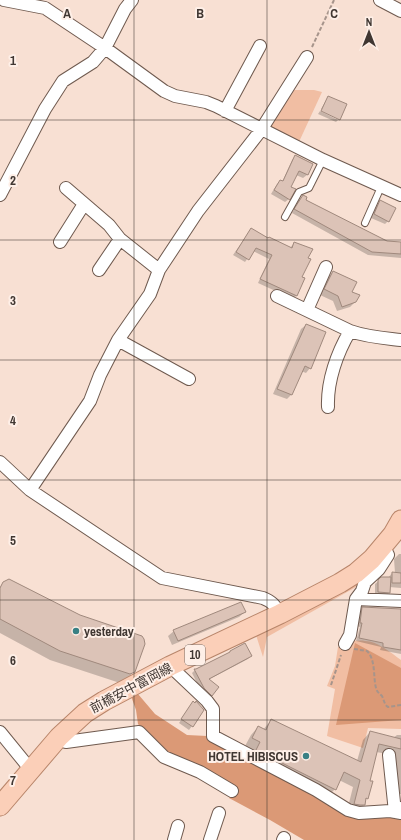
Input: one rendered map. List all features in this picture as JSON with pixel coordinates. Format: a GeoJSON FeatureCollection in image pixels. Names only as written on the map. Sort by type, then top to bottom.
{"type":"FeatureCollection","features":[{"type":"Feature","properties":{"kind":"main road","name":"前橋安中富岡線"},"geometry":{"type":"LineString","coordinates":[[0,806],[59,737],[85,713],[170,666],[280,614],[356,573],[372,559],[401,520]]}},
{"type":"Feature","properties":{"kind":"street"},"geometry":{"type":"LineString","coordinates":[[4,0],[45,8],[105,48],[164,91],[175,96],[206,102],[323,160],[401,195]]}},
{"type":"Feature","properties":{"kind":"street"},"geometry":{"type":"LineString","coordinates":[[0,195],[45,109],[63,81],[93,62],[105,48],[124,9],[132,0]]}},
{"type":"Feature","properties":{"kind":"street"},"geometry":{"type":"LineString","coordinates":[[380,0],[401,11]]}},
{"type":"Feature","properties":{"kind":"street"},"geometry":{"type":"LineString","coordinates":[[225,111],[260,46]]}},
{"type":"Feature","properties":{"kind":"street"},"geometry":{"type":"LineString","coordinates":[[30,490],[90,401],[100,375],[118,340],[150,294],[160,270],[198,211],[261,130],[307,57]]}},
{"type":"Feature","properties":{"kind":"street"},"geometry":{"type":"LineString","coordinates":[[66,188],[109,225],[120,239],[160,270]]}},
{"type":"Feature","properties":{"kind":"street"},"geometry":{"type":"LineString","coordinates":[[60,242],[84,204]]}},
{"type":"Feature","properties":{"kind":"street"},"geometry":{"type":"LineString","coordinates":[[99,270],[120,239]]}},
{"type":"Feature","properties":{"kind":"street"},"geometry":{"type":"LineString","coordinates":[[307,310],[326,267]]}},
{"type":"Feature","properties":{"kind":"street"},"geometry":{"type":"LineString","coordinates":[[277,296],[350,331],[374,338],[401,340]]}},
{"type":"Feature","properties":{"kind":"street"},"geometry":{"type":"LineString","coordinates":[[328,407],[327,393],[341,347],[350,331]]}},
{"type":"Feature","properties":{"kind":"street"},"geometry":{"type":"LineString","coordinates":[[118,340],[189,379]]}},
{"type":"Feature","properties":{"kind":"street"},"geometry":{"type":"LineString","coordinates":[[0,462],[30,490],[162,578],[263,598],[271,601],[280,614]]}},
{"type":"Feature","properties":{"kind":"street"},"geometry":{"type":"LineString","coordinates":[[345,644],[350,635],[356,600],[362,591],[365,582],[380,569],[388,555],[383,546]]}},
{"type":"Feature","properties":{"kind":"street"},"geometry":{"type":"LineString","coordinates":[[356,600],[401,601]]}},
{"type":"Feature","properties":{"kind":"street"},"geometry":{"type":"LineString","coordinates":[[170,666],[208,701],[213,709],[213,736],[316,790],[348,810],[359,813],[399,811],[389,755]]}},
{"type":"Feature","properties":{"kind":"street"},"geometry":{"type":"LineString","coordinates":[[0,732],[31,770]]}},
{"type":"Feature","properties":{"kind":"street"},"geometry":{"type":"LineString","coordinates":[[59,737],[66,742],[139,732],[164,757],[200,772],[232,791]]}},
{"type":"Feature","properties":{"kind":"street"},"geometry":{"type":"LineString","coordinates":[[210,840],[219,813]]}},
{"type":"Feature","properties":{"kind":"street"},"geometry":{"type":"LineString","coordinates":[[174,840],[178,826]]}},
{"type":"Feature","properties":{"kind":"lane"},"geometry":{"type":"LineString","coordinates":[[286,217],[299,192],[309,188],[323,160]]}},
{"type":"Feature","properties":{"kind":"lane"},"geometry":{"type":"LineString","coordinates":[[365,223],[381,187]]}},
{"type":"Feature","properties":{"kind":"path"},"geometry":{"type":"LineString","coordinates":[[307,57],[334,0]]}},
{"type":"Feature","properties":{"kind":"path"},"geometry":{"type":"LineString","coordinates":[[331,685],[345,644],[351,649],[369,652],[373,662],[376,691],[382,697],[384,704],[388,707],[401,706]]}},
{"type":"Feature","properties":{"kind":"shaded area"},"geometry":{"type":"Polygon","coordinates":[[[292,90],[314,90],[322,92],[298,144],[266,128],[292,90]]]}},
{"type":"Feature","properties":{"kind":"shaded area"},"geometry":{"type":"Polygon","coordinates":[[[369,571],[356,587],[267,637],[263,657],[256,635],[369,571]]]}},
{"type":"Feature","properties":{"kind":"shaded area"},"geometry":{"type":"Polygon","coordinates":[[[352,641],[375,643],[401,660],[401,729],[368,728],[363,748],[327,736],[335,689],[327,686],[335,666],[338,647],[352,641]]]}},
{"type":"Feature","properties":{"kind":"shaded area"},"geometry":{"type":"Polygon","coordinates":[[[355,643],[401,668],[401,720],[336,725],[355,643]]]}},
{"type":"Feature","properties":{"kind":"shaded area"},"geometry":{"type":"Polygon","coordinates":[[[138,694],[155,714],[187,735],[207,736],[315,792],[346,813],[401,816],[401,840],[304,840],[229,798],[234,790],[165,754],[138,724],[136,710],[131,696],[138,694]]]}},
{"type":"Feature","properties":{"kind":"building"},"geometry":{"type":"Polygon","coordinates":[[[328,96],[347,104],[340,120],[321,111],[328,96]]]}},
{"type":"Feature","properties":{"kind":"building"},"geometry":{"type":"Polygon","coordinates":[[[295,155],[313,164],[308,175],[299,171],[291,187],[296,189],[290,200],[274,190],[280,180],[283,181],[295,155]]]}},
{"type":"Feature","properties":{"kind":"building"},"geometry":{"type":"Polygon","coordinates":[[[303,195],[307,197],[306,200],[387,241],[401,242],[401,254],[372,252],[294,209],[303,195]]]}},
{"type":"Feature","properties":{"kind":"building"},"geometry":{"type":"Polygon","coordinates":[[[380,200],[396,208],[389,222],[374,214],[380,200]]]}},
{"type":"Feature","properties":{"kind":"building"},"geometry":{"type":"Polygon","coordinates":[[[251,228],[268,238],[269,237],[292,248],[294,242],[313,249],[308,258],[311,259],[302,277],[305,278],[297,296],[260,279],[272,255],[256,248],[249,260],[236,252],[251,228]]]}},
{"type":"Feature","properties":{"kind":"building"},"geometry":{"type":"Polygon","coordinates":[[[333,271],[357,282],[352,292],[360,295],[356,302],[342,307],[338,296],[324,289],[333,271]]]}},
{"type":"Feature","properties":{"kind":"building"},"geometry":{"type":"Polygon","coordinates":[[[306,324],[326,332],[311,369],[305,366],[292,395],[277,389],[306,324]]]}},
{"type":"Feature","properties":{"kind":"building"},"geometry":{"type":"Polygon","coordinates":[[[392,572],[401,573],[401,583],[392,583],[392,572]]]}},
{"type":"Feature","properties":{"kind":"building"},"geometry":{"type":"Polygon","coordinates":[[[381,577],[391,577],[390,593],[378,592],[378,580],[381,577]]]}},
{"type":"Feature","properties":{"kind":"building","name":"yesterday"},"geometry":{"type":"Polygon","coordinates":[[[9,579],[80,615],[142,636],[145,644],[135,672],[130,674],[60,651],[0,619],[0,588],[3,582],[9,579]]]}},
{"type":"Feature","properties":{"kind":"building"},"geometry":{"type":"Polygon","coordinates":[[[241,602],[246,612],[178,641],[173,630],[241,602]]]}},
{"type":"Feature","properties":{"kind":"building"},"geometry":{"type":"Polygon","coordinates":[[[362,607],[401,609],[401,650],[383,647],[383,643],[359,638],[362,623],[360,623],[362,607]]]}},
{"type":"Feature","properties":{"kind":"building"},"geometry":{"type":"Polygon","coordinates":[[[245,643],[252,656],[209,679],[219,687],[212,696],[204,688],[194,669],[230,652],[245,643]]]}},
{"type":"Feature","properties":{"kind":"building"},"geometry":{"type":"Polygon","coordinates":[[[193,701],[195,703],[196,701],[204,710],[193,727],[181,719],[193,701]]]}},
{"type":"Feature","properties":{"kind":"building","name":"HOTEL HIBISCUS"},"geometry":{"type":"Polygon","coordinates":[[[271,719],[361,762],[370,731],[401,739],[401,749],[379,744],[370,781],[373,781],[368,799],[366,798],[365,805],[354,804],[360,780],[344,772],[336,790],[256,750],[260,742],[252,738],[258,726],[266,730],[271,719]]]}},
{"type":"Feature","properties":{"kind":"place","name":"yesterday"},"geometry":{"type":"Point","coordinates":[76,631]}},
{"type":"Feature","properties":{"kind":"place","name":"HOTEL HIBISCUS"},"geometry":{"type":"Point","coordinates":[306,756]}}]}
